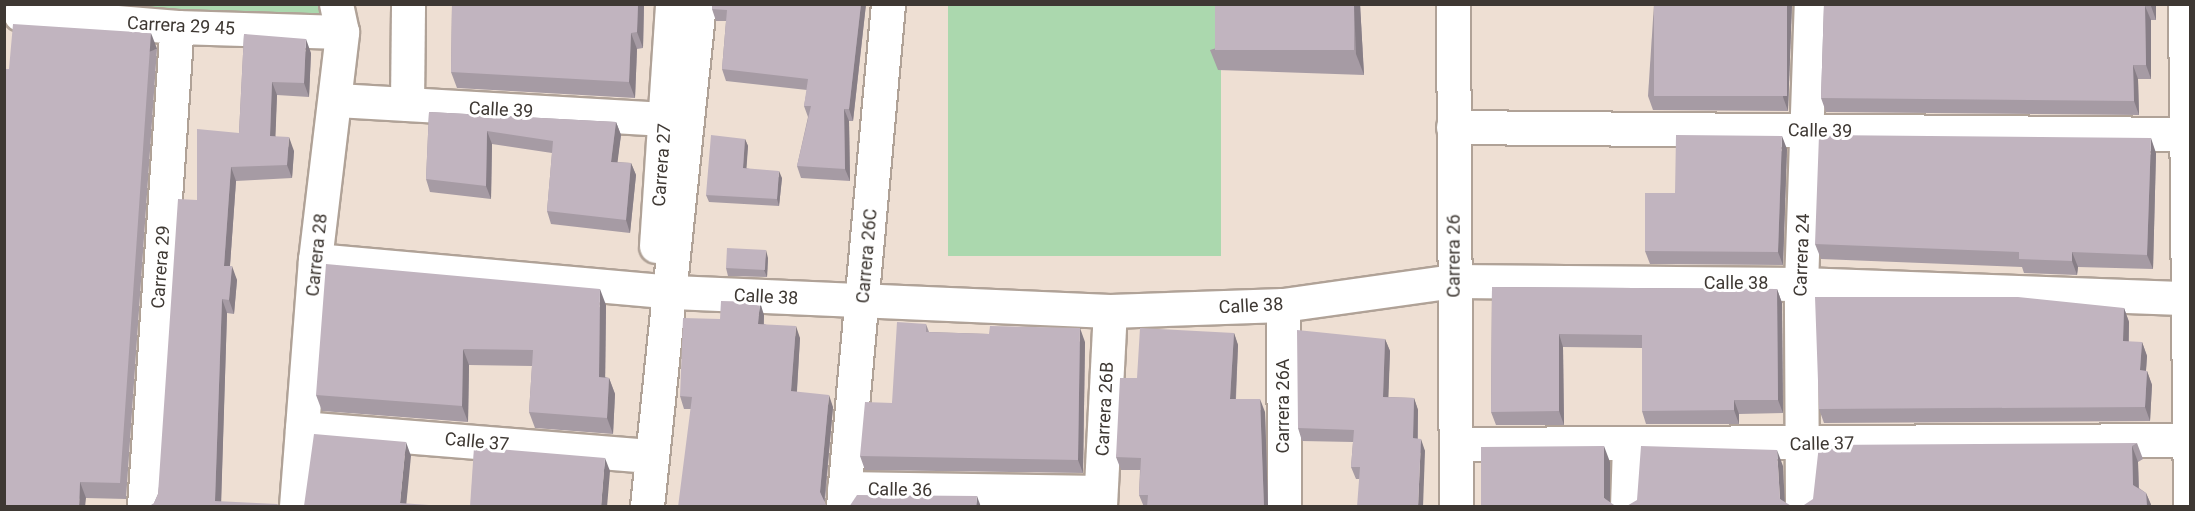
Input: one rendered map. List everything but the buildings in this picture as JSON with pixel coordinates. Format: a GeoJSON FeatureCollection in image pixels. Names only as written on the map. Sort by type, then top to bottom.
{"type":"FeatureCollection","features":[{"type":"Feature","properties":{"kind":"street"},"geometry":{"type":"LineString","coordinates":[[407,105],[408,4]]}},
{"type":"Feature","properties":{"kind":"street","name":"Carrera 27"},"geometry":{"type":"LineString","coordinates":[[647,507],[664,324],[665,118],[672,4]]}},
{"type":"Feature","properties":{"kind":"street","name":"Carrera 27"},"geometry":{"type":"LineString","coordinates":[[663,290],[699,4]]}},
{"type":"Feature","properties":{"kind":"street","name":"Carrera 26C"},"geometry":{"type":"LineString","coordinates":[[843,497],[863,302],[888,4]]}},
{"type":"Feature","properties":{"kind":"street","name":"Carrera 26"},"geometry":{"type":"LineString","coordinates":[[1453,4],[1456,507]]}},
{"type":"Feature","properties":{"kind":"street","name":"Carrera 24"},"geometry":{"type":"LineString","coordinates":[[1802,507],[1799,444],[1801,284],[1811,4]]}},
{"type":"Feature","properties":{"kind":"street"},"geometry":{"type":"LineString","coordinates":[[2185,4],[2190,507]]}},
{"type":"Feature","properties":{"kind":"street","name":"Carrera 29 45"},"geometry":{"type":"LineString","coordinates":[[20,14],[177,27],[339,18]]}},
{"type":"Feature","properties":{"kind":"street","name":"Carrera 28"},"geometry":{"type":"LineString","coordinates":[[296,507],[315,260],[336,100],[339,18]]}},
{"type":"Feature","properties":{"kind":"street","name":"Carrera 29"},"geometry":{"type":"LineString","coordinates":[[144,507],[177,27]]}},
{"type":"Feature","properties":{"kind":"street","name":"Calle 39"},"geometry":{"type":"LineString","coordinates":[[336,100],[665,118]]}},
{"type":"Feature","properties":{"kind":"street","name":"Calle 39"},"geometry":{"type":"LineString","coordinates":[[1454,127],[2186,134]]}},
{"type":"Feature","properties":{"kind":"street","name":"Calle 38"},"geometry":{"type":"LineString","coordinates":[[315,260],[663,290],[863,302],[1110,311],[1283,305],[1454,281],[1801,284],[2188,298]]}},
{"type":"Feature","properties":{"kind":"street","name":"Carrera 26A"},"geometry":{"type":"LineString","coordinates":[[1283,305],[1284,507]]}},
{"type":"Feature","properties":{"kind":"street","name":"Carrera 26B"},"geometry":{"type":"LineString","coordinates":[[1100,499],[1110,311]]}},
{"type":"Feature","properties":{"kind":"street","name":"Calle 37"},"geometry":{"type":"LineString","coordinates":[[302,428],[652,456]]}},
{"type":"Feature","properties":{"kind":"street","name":"Calle 37"},"geometry":{"type":"LineString","coordinates":[[1456,444],[1629,446],[2189,440]]}},
{"type":"Feature","properties":{"kind":"street"},"geometry":{"type":"LineString","coordinates":[[1627,507],[1629,446]]}},
{"type":"Feature","properties":{"kind":"street","name":"Calle 36"},"geometry":{"type":"LineString","coordinates":[[843,497],[1100,499]]}},
{"type":"Feature","properties":{"kind":"green space"},"geometry":{"type":"Polygon","coordinates":[[[333,4],[341,31],[16,5],[333,4]]]}},
{"type":"Feature","properties":{"kind":"green space"},"geometry":{"type":"Polygon","coordinates":[[[948,5],[1221,5],[1221,256],[948,256],[948,5]]]}}]}
